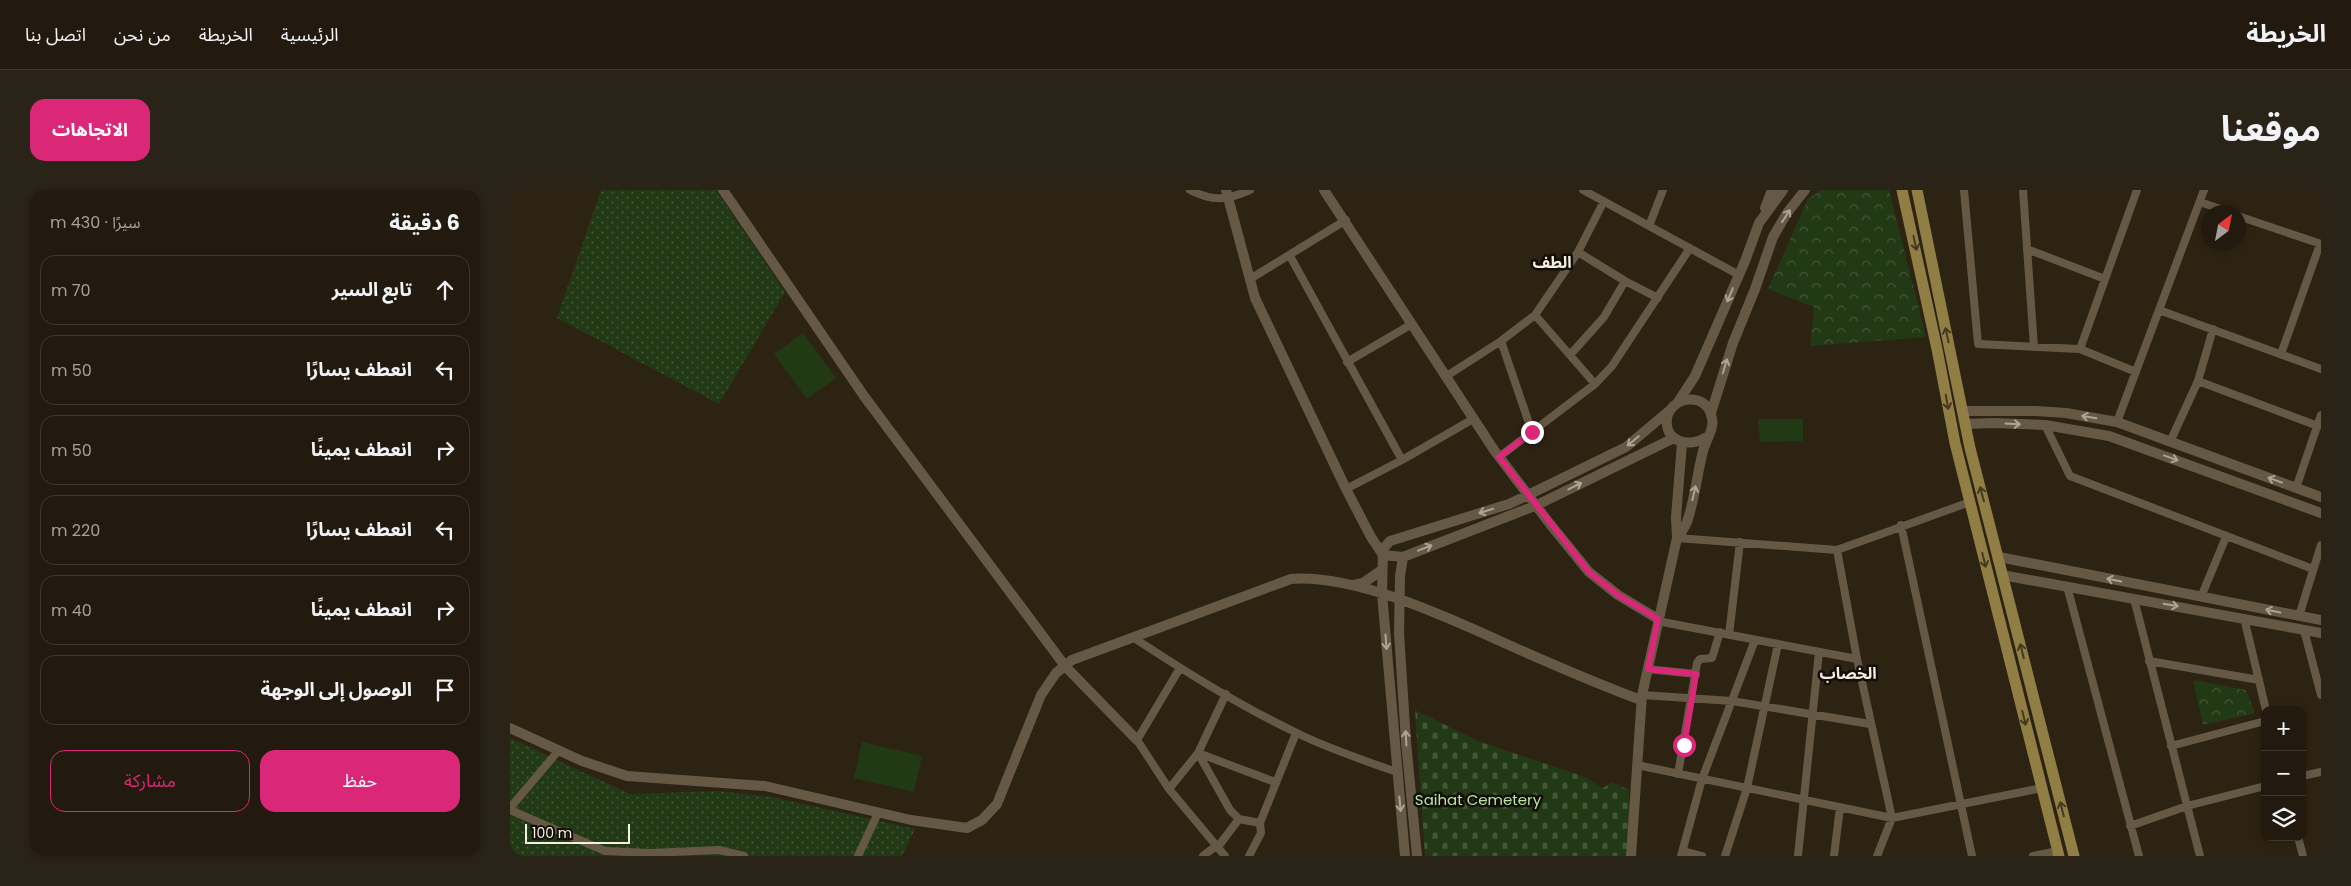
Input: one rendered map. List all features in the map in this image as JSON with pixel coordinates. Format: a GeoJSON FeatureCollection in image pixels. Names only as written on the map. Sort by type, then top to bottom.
{"type":"FeatureCollection","features":[{"type":"Feature","properties":{"kind":"main road"},"geometry":{"type":"LineString","coordinates":[[723,190],[864,396],[1064,666],[1137,740]]}},
{"type":"Feature","properties":{"kind":"main road"},"geometry":{"type":"LineString","coordinates":[[1324,190],[1346,220],[1473,419],[1528,495],[1589,572],[1618,595],[1657,620]]}},
{"type":"Feature","properties":{"kind":"main road"},"geometry":{"type":"LineString","coordinates":[[1404,856],[1382,594],[1383,549],[1390,540],[1509,504],[1528,495],[1626,447],[1670,410],[1678,402],[1695,376],[1739,275],[1772,190]]}},
{"type":"Feature","properties":{"kind":"main road"},"geometry":{"type":"LineString","coordinates":[[1759,223],[1783,190]]}},
{"type":"Feature","properties":{"kind":"main road"},"geometry":{"type":"LineString","coordinates":[[1677,538],[1687,523],[1707,437],[1712,427],[1711,413],[1733,342],[1755,289],[1773,237],[1787,213],[1805,190]]}},
{"type":"Feature","properties":{"kind":"main road"},"geometry":{"type":"LineString","coordinates":[[1916,190],[1965,424],[2074,856]]}},
{"type":"Feature","properties":{"kind":"main road"},"geometry":{"type":"LineString","coordinates":[[1902,192],[1914,236],[1955,443],[2058,854]]}},
{"type":"Feature","properties":{"kind":"main road"},"geometry":{"type":"LineString","coordinates":[[1228,194],[1255,298],[1346,489],[1383,555],[1403,557],[1537,505],[1678,440],[1698,443],[1707,437]]}},
{"type":"Feature","properties":{"kind":"main road"},"geometry":{"type":"LineString","coordinates":[[1678,402],[1693,399],[1703,403],[1711,413]]}},
{"type":"Feature","properties":{"kind":"main road"},"geometry":{"type":"LineString","coordinates":[[1631,856],[1641,697],[1677,538],[1678,440],[1668,428],[1667,419],[1670,410]]}},
{"type":"Feature","properties":{"kind":"main road"},"geometry":{"type":"LineString","coordinates":[[1962,411],[2036,410],[2117,422],[2321,497]]}},
{"type":"Feature","properties":{"kind":"main road"},"geometry":{"type":"LineString","coordinates":[[1965,424],[2045,425],[2109,436],[2321,513]]}},
{"type":"Feature","properties":{"kind":"main road"},"geometry":{"type":"LineString","coordinates":[[1403,557],[1399,599],[1406,742],[1417,856]]}},
{"type":"Feature","properties":{"kind":"main road"},"geometry":{"type":"LineString","coordinates":[[1999,557],[2321,620]]}},
{"type":"Feature","properties":{"kind":"main road"},"geometry":{"type":"LineString","coordinates":[[1351,586],[1363,583],[1382,570]]}},
{"type":"Feature","properties":{"kind":"main road"},"geometry":{"type":"LineString","coordinates":[[2002,575],[2321,633]]}},
{"type":"Feature","properties":{"kind":"main road"},"geometry":{"type":"LineString","coordinates":[[510,728],[582,761],[627,776],[765,786],[910,820],[966,828],[982,820],[997,804],[1006,787],[1041,695],[1056,673],[1072,660],[1291,579],[1308,578],[1351,586],[1399,599],[1641,697]]}},
{"type":"Feature","properties":{"kind":"street"},"geometry":{"type":"LineString","coordinates":[[1190,190],[1204,197],[1250,190]]}},
{"type":"Feature","properties":{"kind":"street"},"geometry":{"type":"LineString","coordinates":[[1583,190],[1739,275]]}},
{"type":"Feature","properties":{"kind":"street"},"geometry":{"type":"LineString","coordinates":[[1649,226],[1663,190]]}},
{"type":"Feature","properties":{"kind":"street"},"geometry":{"type":"LineString","coordinates":[[1964,190],[1978,344],[2080,349],[2136,372]]}},
{"type":"Feature","properties":{"kind":"street"},"geometry":{"type":"LineString","coordinates":[[2023,190],[2034,347]]}},
{"type":"Feature","properties":{"kind":"street"},"geometry":{"type":"LineString","coordinates":[[2080,349],[2137,190]]}},
{"type":"Feature","properties":{"kind":"street"},"geometry":{"type":"LineString","coordinates":[[2117,422],[2204,190]]}},
{"type":"Feature","properties":{"kind":"street"},"geometry":{"type":"LineString","coordinates":[[1445,377],[1501,341],[1535,314],[1578,252],[1604,201]]}},
{"type":"Feature","properties":{"kind":"street"},"geometry":{"type":"LineString","coordinates":[[2200,202],[2209,205]]}},
{"type":"Feature","properties":{"kind":"street"},"geometry":{"type":"LineString","coordinates":[[2246,219],[2321,244],[2281,354]]}},
{"type":"Feature","properties":{"kind":"street"},"geometry":{"type":"LineString","coordinates":[[1250,279],[1346,220]]}},
{"type":"Feature","properties":{"kind":"street"},"geometry":{"type":"LineString","coordinates":[[1499,457],[1595,384],[1612,366],[1690,248]]}},
{"type":"Feature","properties":{"kind":"street"},"geometry":{"type":"LineString","coordinates":[[2027,249],[2105,279]]}},
{"type":"Feature","properties":{"kind":"street"},"geometry":{"type":"LineString","coordinates":[[1578,252],[1625,281],[1658,298]]}},
{"type":"Feature","properties":{"kind":"street"},"geometry":{"type":"LineString","coordinates":[[1290,256],[1402,460]]}},
{"type":"Feature","properties":{"kind":"street"},"geometry":{"type":"LineString","coordinates":[[1570,355],[1604,316],[1625,281]]}},
{"type":"Feature","properties":{"kind":"street"},"geometry":{"type":"LineString","coordinates":[[2159,310],[2321,369]]}},
{"type":"Feature","properties":{"kind":"street"},"geometry":{"type":"LineString","coordinates":[[1535,314],[1595,384]]}},
{"type":"Feature","properties":{"kind":"street"},"geometry":{"type":"LineString","coordinates":[[1347,362],[1412,324]]}},
{"type":"Feature","properties":{"kind":"street"},"geometry":{"type":"LineString","coordinates":[[2170,442],[2198,381],[2213,329]]}},
{"type":"Feature","properties":{"kind":"street"},"geometry":{"type":"LineString","coordinates":[[1501,341],[1532,432]]}},
{"type":"Feature","properties":{"kind":"street"},"geometry":{"type":"LineString","coordinates":[[2198,381],[2318,426]]}},
{"type":"Feature","properties":{"kind":"street"},"geometry":{"type":"LineString","coordinates":[[2296,488],[2321,414]]}},
{"type":"Feature","properties":{"kind":"street"},"geometry":{"type":"LineString","coordinates":[[1346,489],[1402,460],[1473,419]]}},
{"type":"Feature","properties":{"kind":"street"},"geometry":{"type":"LineString","coordinates":[[2045,425],[2070,476],[2313,569]]}},
{"type":"Feature","properties":{"kind":"street"},"geometry":{"type":"LineString","coordinates":[[1677,538],[1837,550],[1901,525],[1970,502]]}},
{"type":"Feature","properties":{"kind":"street"},"geometry":{"type":"LineString","coordinates":[[1901,525],[1972,856]]}},
{"type":"Feature","properties":{"kind":"street"},"geometry":{"type":"LineString","coordinates":[[2201,597],[2226,537]]}},
{"type":"Feature","properties":{"kind":"street"},"geometry":{"type":"LineString","coordinates":[[1730,635],[1740,542]]}},
{"type":"Feature","properties":{"kind":"street"},"geometry":{"type":"LineString","coordinates":[[2299,616],[2321,545]]}},
{"type":"Feature","properties":{"kind":"street"},"geometry":{"type":"LineString","coordinates":[[1837,550],[1870,724],[1892,818],[1877,856]]}},
{"type":"Feature","properties":{"kind":"street"},"geometry":{"type":"LineString","coordinates":[[2067,586],[2139,856]]}},
{"type":"Feature","properties":{"kind":"street"},"geometry":{"type":"LineString","coordinates":[[2134,598],[2200,856]]}},
{"type":"Feature","properties":{"kind":"street"},"geometry":{"type":"LineString","coordinates":[[2244,618],[2265,706]]}},
{"type":"Feature","properties":{"kind":"street"},"geometry":{"type":"LineString","coordinates":[[1657,620],[1857,659]]}},
{"type":"Feature","properties":{"kind":"street"},"geometry":{"type":"LineString","coordinates":[[2304,630],[2321,695]]}},
{"type":"Feature","properties":{"kind":"street"},"geometry":{"type":"LineString","coordinates":[[1678,774],[1698,660],[1710,659],[1714,656],[1720,632]]}},
{"type":"Feature","properties":{"kind":"street"},"geometry":{"type":"LineString","coordinates":[[1134,638],[1180,668],[1296,733],[1348,755],[1397,772]]}},
{"type":"Feature","properties":{"kind":"street"},"geometry":{"type":"LineString","coordinates":[[1702,856],[1682,854],[1702,779],[1755,640]]}},
{"type":"Feature","properties":{"kind":"street"},"geometry":{"type":"LineString","coordinates":[[1725,856],[1747,788],[1778,644]]}},
{"type":"Feature","properties":{"kind":"street"},"geometry":{"type":"LineString","coordinates":[[1798,856],[1819,652]]}},
{"type":"Feature","properties":{"kind":"street"},"geometry":{"type":"LineString","coordinates":[[2149,661],[2260,680]]}},
{"type":"Feature","properties":{"kind":"street"},"geometry":{"type":"LineString","coordinates":[[1180,668],[1137,740],[1168,789],[1225,856]]}},
{"type":"Feature","properties":{"kind":"street"},"geometry":{"type":"LineString","coordinates":[[1648,669],[1696,674]]}},
{"type":"Feature","properties":{"kind":"street"},"geometry":{"type":"LineString","coordinates":[[1168,789],[1198,753],[1226,694]]}},
{"type":"Feature","properties":{"kind":"street"},"geometry":{"type":"LineString","coordinates":[[1641,697],[1692,697],[1732,701],[1870,724]]}},
{"type":"Feature","properties":{"kind":"street"},"geometry":{"type":"LineString","coordinates":[[2172,746],[2261,721]]}},
{"type":"Feature","properties":{"kind":"street"},"geometry":{"type":"LineString","coordinates":[[1250,856],[1261,833],[1260,823],[1275,782],[1296,733]]}},
{"type":"Feature","properties":{"kind":"street"},"geometry":{"type":"LineString","coordinates":[[559,750],[510,809],[605,851],[650,853],[719,850],[744,856]]}},
{"type":"Feature","properties":{"kind":"street"},"geometry":{"type":"LineString","coordinates":[[1198,753],[1275,782]]}},
{"type":"Feature","properties":{"kind":"street"},"geometry":{"type":"LineString","coordinates":[[1198,753],[1230,810],[1239,819],[1260,823]]}},
{"type":"Feature","properties":{"kind":"street"},"geometry":{"type":"LineString","coordinates":[[1637,765],[1892,818],[2042,788]]}},
{"type":"Feature","properties":{"kind":"street"},"geometry":{"type":"LineString","coordinates":[[2306,775],[2321,772]]}},
{"type":"Feature","properties":{"kind":"street"},"geometry":{"type":"LineString","coordinates":[[2130,826],[2187,806],[2261,787]]}},
{"type":"Feature","properties":{"kind":"street"},"geometry":{"type":"LineString","coordinates":[[1834,856],[1840,807]]}},
{"type":"Feature","properties":{"kind":"street"},"geometry":{"type":"LineString","coordinates":[[858,856],[878,813]]}},
{"type":"Feature","properties":{"kind":"street"},"geometry":{"type":"LineString","coordinates":[[1203,856],[1216,847],[1239,819]]}},
{"type":"Feature","properties":{"kind":"street"},"geometry":{"type":"LineString","coordinates":[[2299,841],[2303,856]]}},
{"type":"Feature","properties":{"kind":"street"},"geometry":{"type":"LineString","coordinates":[[2033,856],[2058,854]]}},
{"type":"Feature","properties":{"kind":"green space"},"geometry":{"type":"Polygon","coordinates":[[[601,190],[716,190],[785,292],[719,404],[557,318],[601,190]]]}},
{"type":"Feature","properties":{"kind":"green space"},"geometry":{"type":"Polygon","coordinates":[[[1821,190],[1889,190],[1926,337],[1810,346],[1814,307],[1768,289],[1808,199],[1821,190]]]}},
{"type":"Feature","properties":{"kind":"green space"},"geometry":{"type":"Polygon","coordinates":[[[803,333],[836,378],[807,399],[774,354],[803,333]]]}},
{"type":"Feature","properties":{"kind":"green space"},"geometry":{"type":"Polygon","coordinates":[[[1758,419],[1803,419],[1803,441],[1760,442],[1758,419]]]}},
{"type":"Feature","properties":{"kind":"green space"},"geometry":{"type":"Polygon","coordinates":[[[2193,680],[2246,690],[2255,713],[2203,725],[2193,680]]]}},
{"type":"Feature","properties":{"kind":"green space","name":"Saihat Cemetery"},"geometry":{"type":"Polygon","coordinates":[[[1415,710],[1478,741],[1585,777],[1603,788],[1612,782],[1629,790],[1629,856],[1425,856],[1415,710]]]}},
{"type":"Feature","properties":{"kind":"green space"},"geometry":{"type":"Polygon","coordinates":[[[510,738],[630,794],[719,791],[772,797],[915,829],[902,856],[510,856],[510,738]]]}},
{"type":"Feature","properties":{"kind":"green space"},"geometry":{"type":"Polygon","coordinates":[[[862,742],[922,756],[914,792],[854,778],[862,742]]]}},
{"type":"Feature","properties":{"kind":"district","name":"الطف"},"geometry":{"type":"Point","coordinates":[1552,262]}},
{"type":"Feature","properties":{"kind":"district","name":"الخصاب"},"geometry":{"type":"Point","coordinates":[1848,673]}},
{"type":"Feature","properties":{"kind":"route"},"geometry":{"type":"LineString","coordinates":[[1532,432],[1499,457],[1589,572],[1618,595],[1658,619],[1648,669],[1696,674],[1684,745]]}}]}
